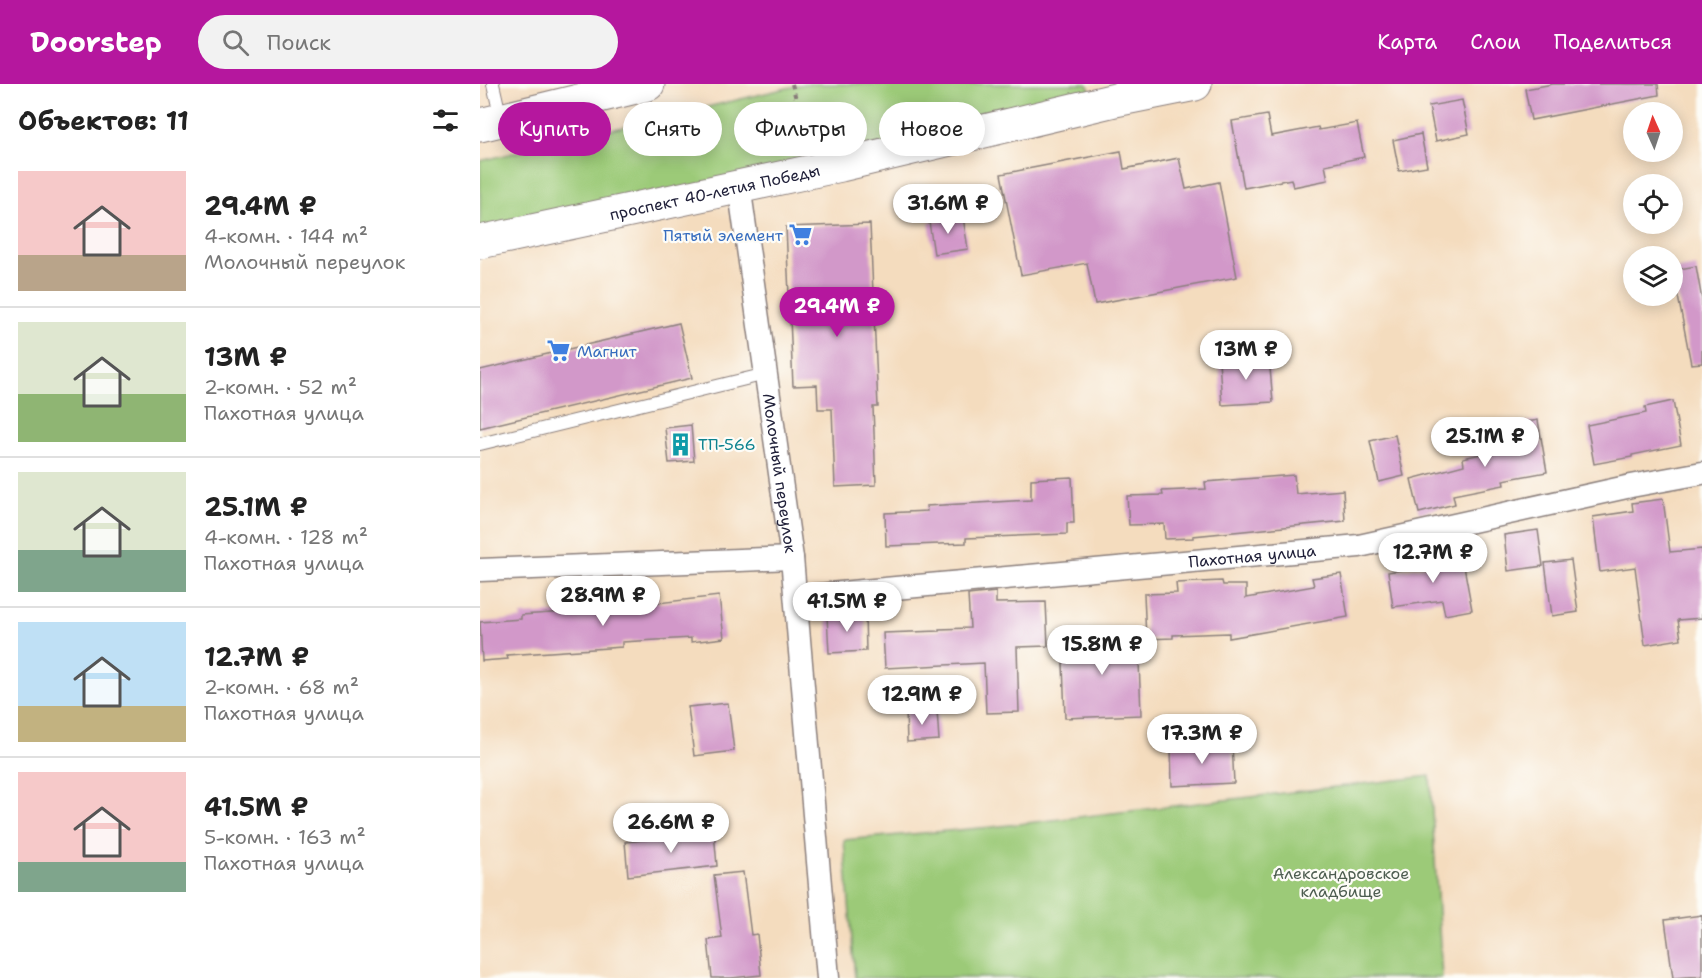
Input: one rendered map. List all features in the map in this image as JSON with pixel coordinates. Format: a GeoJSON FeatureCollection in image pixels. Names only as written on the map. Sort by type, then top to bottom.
{"type":"FeatureCollection","features":[{"type":"Feature","properties":{"kind":"main road"},"geometry":{"type":"LineString","coordinates":[[491,122],[648,84]]}},
{"type":"Feature","properties":{"kind":"main road","name":"проспект 40-летия Победы"},"geometry":{"type":"LineString","coordinates":[[480,242],[739,185],[814,171],[1108,92],[1195,84]]}},
{"type":"Feature","properties":{"kind":"street","name":"Молочный переулок"},"geometry":{"type":"LineString","coordinates":[[739,185],[792,558],[828,978]]}},
{"type":"Feature","properties":{"kind":"street","name":"Пахотная улица"},"geometry":{"type":"LineString","coordinates":[[796,597],[1359,546],[1631,486],[1702,473]]}},
{"type":"Feature","properties":{"kind":"street"},"geometry":{"type":"LineString","coordinates":[[480,570],[792,558]]}},
{"type":"Feature","properties":{"kind":"lane"},"geometry":{"type":"LineString","coordinates":[[491,122],[493,84]]}},
{"type":"Feature","properties":{"kind":"lane"},"geometry":{"type":"LineString","coordinates":[[480,444],[766,374]]}},
{"type":"Feature","properties":{"kind":"path"},"geometry":{"type":"LineString","coordinates":[[792,84],[814,171]]}},
{"type":"Feature","properties":{"kind":"green space"},"geometry":{"type":"Polygon","coordinates":[[[804,84],[1087,84],[1094,98],[985,122],[985,102],[879,102],[879,146],[867,149],[867,102],[734,102],[734,156],[836,156],[480,236],[480,161],[501,156],[611,156],[611,130],[623,127],[623,156],[722,156],[722,103],[804,84]]]}},
{"type":"Feature","properties":{"kind":"green space","name":"Александровское кладбище"},"geometry":{"type":"Polygon","coordinates":[[[1430,776],[1442,978],[855,978],[844,840],[992,827],[1430,776]]]}},
{"type":"Feature","properties":{"kind":"building"},"geometry":{"type":"Polygon","coordinates":[[[1553,84],[1658,84],[1659,95],[1531,120],[1525,89],[1553,84]]]}},
{"type":"Feature","properties":{"kind":"building"},"geometry":{"type":"Polygon","coordinates":[[[1462,100],[1469,134],[1436,141],[1429,106],[1462,100]]]}},
{"type":"Feature","properties":{"kind":"building"},"geometry":{"type":"Polygon","coordinates":[[[1267,115],[1271,136],[1318,127],[1319,130],[1357,123],[1364,157],[1325,165],[1328,180],[1293,187],[1291,179],[1244,188],[1232,121],[1267,115]]]}},
{"type":"Feature","properties":{"kind":"building"},"geometry":{"type":"Polygon","coordinates":[[[1421,134],[1427,166],[1399,171],[1393,140],[1421,134]]]}},
{"type":"Feature","properties":{"kind":"building"},"geometry":{"type":"Polygon","coordinates":[[[1121,151],[1124,169],[1179,158],[1186,189],[1219,182],[1237,277],[1095,304],[1087,263],[1021,275],[1001,174],[1121,151]]]}},
{"type":"Feature","properties":{"kind":"building"},"geometry":{"type":"Polygon","coordinates":[[[963,217],[968,249],[934,254],[929,222],[963,217]]]}},
{"type":"Feature","properties":{"kind":"building"},"geometry":{"type":"Polygon","coordinates":[[[870,224],[878,407],[873,407],[876,485],[835,487],[832,409],[818,409],[817,385],[793,386],[786,227],[870,224]]]}},
{"type":"Feature","properties":{"kind":"building"},"geometry":{"type":"Polygon","coordinates":[[[1696,266],[1702,300],[1702,363],[1691,364],[1680,306],[1683,306],[1683,268],[1696,266]]]}},
{"type":"Feature","properties":{"kind":"building"},"geometry":{"type":"Polygon","coordinates":[[[679,323],[692,378],[480,428],[480,370],[679,323]]]}},
{"type":"Feature","properties":{"kind":"building"},"geometry":{"type":"Polygon","coordinates":[[[1269,357],[1273,402],[1222,405],[1219,360],[1269,357]]]}},
{"type":"Feature","properties":{"kind":"building"},"geometry":{"type":"Polygon","coordinates":[[[1673,401],[1681,445],[1594,464],[1587,425],[1646,413],[1645,407],[1673,401]]]}},
{"type":"Feature","properties":{"kind":"building"},"geometry":{"type":"Polygon","coordinates":[[[1538,420],[1547,472],[1503,480],[1504,485],[1453,495],[1455,504],[1419,513],[1411,479],[1464,465],[1463,458],[1504,449],[1499,427],[1538,420]]]}},
{"type":"Feature","properties":{"kind":"building","name":"ТП-566"},"geometry":{"type":"Polygon","coordinates":[[[691,425],[694,461],[669,463],[665,428],[691,425]]]}},
{"type":"Feature","properties":{"kind":"building"},"geometry":{"type":"Polygon","coordinates":[[[1395,435],[1404,476],[1379,482],[1370,441],[1395,435]]]}},
{"type":"Feature","properties":{"kind":"building"},"geometry":{"type":"Polygon","coordinates":[[[1294,475],[1296,494],[1343,490],[1345,521],[1165,539],[1164,524],[1129,525],[1127,496],[1163,495],[1162,491],[1206,489],[1205,482],[1294,475]]]}},
{"type":"Feature","properties":{"kind":"building"},"geometry":{"type":"Polygon","coordinates":[[[1072,477],[1074,523],[1067,523],[1067,534],[966,538],[966,543],[886,546],[885,513],[927,511],[926,506],[1031,500],[1031,479],[1072,477]]]}},
{"type":"Feature","properties":{"kind":"building"},"geometry":{"type":"Polygon","coordinates":[[[1663,499],[1670,552],[1702,549],[1702,618],[1678,620],[1681,639],[1645,645],[1635,567],[1600,572],[1593,517],[1633,511],[1632,503],[1663,499]]]}},
{"type":"Feature","properties":{"kind":"building"},"geometry":{"type":"Polygon","coordinates":[[[1538,530],[1543,566],[1508,571],[1504,535],[1538,530]]]}},
{"type":"Feature","properties":{"kind":"building"},"geometry":{"type":"Polygon","coordinates":[[[1461,550],[1472,610],[1445,615],[1442,600],[1393,607],[1388,572],[1436,564],[1434,554],[1461,550]]]}},
{"type":"Feature","properties":{"kind":"building"},"geometry":{"type":"Polygon","coordinates":[[[1571,560],[1578,612],[1552,616],[1545,563],[1571,560]]]}},
{"type":"Feature","properties":{"kind":"building"},"geometry":{"type":"Polygon","coordinates":[[[1341,574],[1348,617],[1229,638],[1229,633],[1173,635],[1173,638],[1146,639],[1144,594],[1177,593],[1176,583],[1222,581],[1223,585],[1246,585],[1246,598],[1314,586],[1312,578],[1341,574]]]}},
{"type":"Feature","properties":{"kind":"building"},"geometry":{"type":"Polygon","coordinates":[[[996,592],[996,603],[1046,602],[1048,646],[1017,647],[1019,712],[986,713],[984,663],[885,668],[883,633],[970,628],[968,595],[996,592]]]}},
{"type":"Feature","properties":{"kind":"building"},"geometry":{"type":"Polygon","coordinates":[[[658,596],[658,603],[719,596],[724,638],[691,642],[691,638],[622,642],[622,647],[507,655],[508,659],[482,661],[480,622],[521,619],[521,615],[598,610],[598,605],[627,603],[627,598],[658,596]]]}},
{"type":"Feature","properties":{"kind":"building"},"geometry":{"type":"Polygon","coordinates":[[[865,614],[866,651],[829,653],[827,616],[865,614]]]}},
{"type":"Feature","properties":{"kind":"building"},"geometry":{"type":"Polygon","coordinates":[[[1138,633],[1141,715],[1065,718],[1062,636],[1138,633]]]}},
{"type":"Feature","properties":{"kind":"building"},"geometry":{"type":"Polygon","coordinates":[[[728,703],[734,751],[694,756],[688,707],[728,703]]]}},
{"type":"Feature","properties":{"kind":"building"},"geometry":{"type":"Polygon","coordinates":[[[937,710],[939,740],[907,742],[906,711],[937,710]]]}},
{"type":"Feature","properties":{"kind":"building"},"geometry":{"type":"Polygon","coordinates":[[[1232,743],[1234,783],[1172,786],[1171,746],[1232,743]]]}},
{"type":"Feature","properties":{"kind":"building"},"geometry":{"type":"Polygon","coordinates":[[[714,832],[717,866],[628,876],[625,842],[714,832]]]}},
{"type":"Feature","properties":{"kind":"building"},"geometry":{"type":"Polygon","coordinates":[[[743,872],[751,935],[757,934],[761,975],[712,978],[708,940],[722,938],[714,875],[743,872]]]}},
{"type":"Feature","properties":{"kind":"building"},"geometry":{"type":"Polygon","coordinates":[[[1702,915],[1702,976],[1673,978],[1665,920],[1702,915]]]}},
{"type":"Feature","properties":{"kind":"place","name":"Пятый элемент"},"geometry":{"type":"Point","coordinates":[801,235]}},
{"type":"Feature","properties":{"kind":"place","name":"Магнит"},"geometry":{"type":"Point","coordinates":[559,351]}},
{"type":"Feature","properties":{"kind":"place","name":"ТП-566"},"geometry":{"type":"Point","coordinates":[680,444]}}]}
